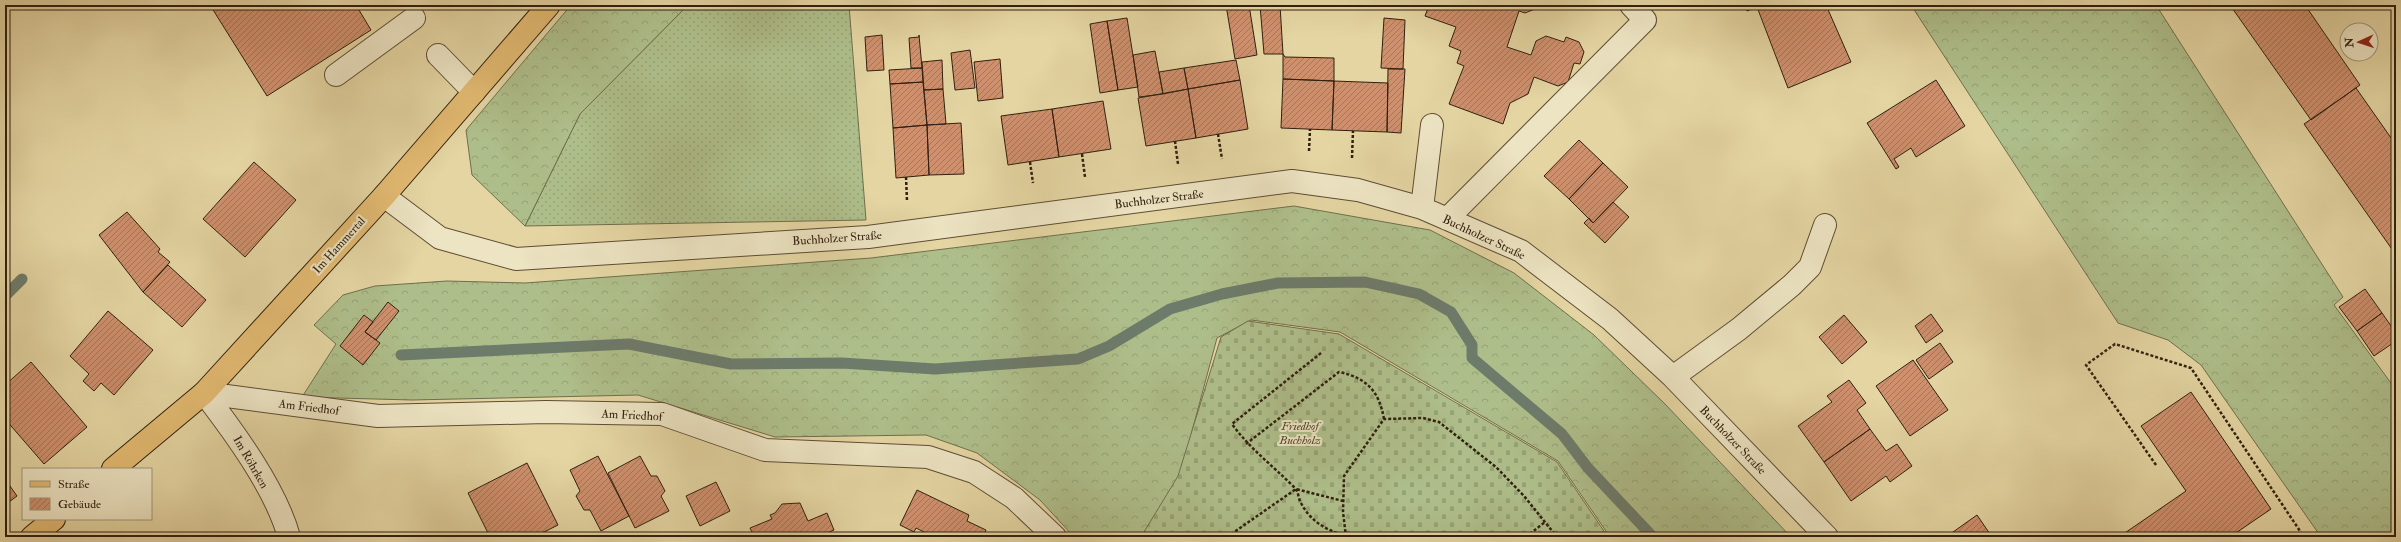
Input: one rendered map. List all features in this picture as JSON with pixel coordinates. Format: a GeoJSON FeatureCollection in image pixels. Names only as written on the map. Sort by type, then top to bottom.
{"type":"FeatureCollection","features":[{"type":"Feature","properties":{"kind":"main road","name":"Im Hammertal"},"geometry":{"type":"LineString","coordinates":[[114,468],[204,393],[384,196],[549,5]]}},
{"type":"Feature","properties":{"kind":"main road"},"geometry":{"type":"LineString","coordinates":[[32,537],[53,520]]}},
{"type":"Feature","properties":{"kind":"street"},"geometry":{"type":"LineString","coordinates":[[1447,219],[1645,20],[1631,5]]}},
{"type":"Feature","properties":{"kind":"street"},"geometry":{"type":"LineString","coordinates":[[336,75],[414,18]]}},
{"type":"Feature","properties":{"kind":"street"},"geometry":{"type":"LineString","coordinates":[[438,55],[474,92]]}},
{"type":"Feature","properties":{"kind":"street"},"geometry":{"type":"LineString","coordinates":[[1422,208],[1432,125]]}},
{"type":"Feature","properties":{"kind":"street","name":"Buchholzer Straße"},"geometry":{"type":"LineString","coordinates":[[384,196],[440,238],[516,259],[868,237],[1292,181],[1358,190],[1422,208],[1520,251],[1610,319],[1673,377],[1827,537]]}},
{"type":"Feature","properties":{"kind":"street"},"geometry":{"type":"LineString","coordinates":[[1673,377],[1739,329],[1796,281],[1810,267],[1825,225]]}},
{"type":"Feature","properties":{"kind":"street","name":"Im Röhrken"},"geometry":{"type":"LineString","coordinates":[[204,393],[238,438],[284,519],[289,537]]}},
{"type":"Feature","properties":{"kind":"street","name":"Am Friedhof"},"geometry":{"type":"LineString","coordinates":[[204,393],[378,416],[546,412],[662,414],[765,450],[928,457],[974,472],[1014,498],[1055,537]]}},
{"type":"Feature","properties":{"kind":"path"},"geometry":{"type":"LineString","coordinates":[[2156,465],[2086,365],[2115,344],[2191,368],[2304,537]]}},
{"type":"Feature","properties":{"kind":"path"},"geometry":{"type":"LineString","coordinates":[[1321,353],[1232,424],[1246,444],[1296,488],[1343,501]]}},
{"type":"Feature","properties":{"kind":"path"},"geometry":{"type":"LineString","coordinates":[[1246,444],[1339,372],[1357,376],[1371,387],[1378,397],[1384,419]]}},
{"type":"Feature","properties":{"kind":"path"},"geometry":{"type":"LineString","coordinates":[[1384,419],[1423,418],[1439,422],[1496,467],[1557,537]]}},
{"type":"Feature","properties":{"kind":"path"},"geometry":{"type":"LineString","coordinates":[[1296,488],[1300,501],[1309,514],[1327,530],[1345,536],[1343,501],[1344,476],[1384,419]]}},
{"type":"Feature","properties":{"kind":"path"},"geometry":{"type":"LineString","coordinates":[[1227,537],[1296,488]]}},
{"type":"Feature","properties":{"kind":"path"},"geometry":{"type":"LineString","coordinates":[[1526,537],[1545,522]]}},
{"type":"Feature","properties":{"kind":"green space"},"geometry":{"type":"Polygon","coordinates":[[[571,5],[688,5],[580,114],[525,226],[472,175],[466,130],[571,5]]]}},
{"type":"Feature","properties":{"kind":"green space"},"geometry":{"type":"Polygon","coordinates":[[[688,5],[849,5],[866,220],[525,226],[580,114],[688,5]]]}},
{"type":"Feature","properties":{"kind":"green space"},"geometry":{"type":"Polygon","coordinates":[[[1911,5],[2156,5],[2343,297],[2334,305],[2396,390],[2396,537],[2321,537],[2201,365],[2168,340],[2118,323],[1911,5]]]}},
{"type":"Feature","properties":{"kind":"green space"},"geometry":{"type":"Polygon","coordinates":[[[1294,206],[1430,230],[1514,273],[1594,335],[1665,404],[1791,537],[1610,537],[1558,461],[1340,332],[1251,320],[1217,338],[1180,476],[1141,537],[1074,537],[1040,500],[977,453],[926,435],[775,437],[638,395],[412,400],[302,397],[336,344],[314,325],[343,295],[375,286],[447,281],[525,283],[871,258],[1294,206]]]}},
{"type":"Feature","properties":{"kind":"green space","name":"Friedhof Buchholz"},"geometry":{"type":"Polygon","coordinates":[[[1248,321],[1339,334],[1557,462],[1608,537],[1141,537],[1178,476],[1221,337],[1248,321]]]}},
{"type":"Feature","properties":{"kind":"building"},"geometry":{"type":"Polygon","coordinates":[[[210,5],[356,5],[371,30],[267,96],[210,5]]]}},
{"type":"Feature","properties":{"kind":"building"},"geometry":{"type":"Polygon","coordinates":[[[1226,5],[1249,5],[1257,55],[1235,59],[1226,5]]]}},
{"type":"Feature","properties":{"kind":"building"},"geometry":{"type":"Polygon","coordinates":[[[1260,5],[1280,5],[1283,54],[1264,54],[1260,5]]]}},
{"type":"Feature","properties":{"kind":"building"},"geometry":{"type":"Polygon","coordinates":[[[1429,5],[1536,5],[1535,9],[1525,13],[1519,11],[1507,47],[1531,55],[1536,41],[1546,36],[1564,42],[1566,37],[1579,42],[1584,52],[1580,64],[1574,63],[1568,82],[1558,86],[1534,77],[1528,94],[1510,103],[1503,124],[1449,104],[1464,66],[1457,63],[1461,51],[1449,46],[1456,27],[1425,16],[1429,5]]]}},
{"type":"Feature","properties":{"kind":"building"},"geometry":{"type":"Polygon","coordinates":[[[1745,5],[1826,5],[1851,62],[1788,88],[1757,7],[1747,11],[1745,5]]]}},
{"type":"Feature","properties":{"kind":"building"},"geometry":{"type":"Polygon","coordinates":[[[2230,5],[2305,5],[2339,54],[2339,62],[2344,62],[2360,85],[2311,120],[2230,5]]]}},
{"type":"Feature","properties":{"kind":"building"},"geometry":{"type":"Polygon","coordinates":[[[1127,18],[1138,87],[1118,90],[1107,21],[1127,18]]]}},
{"type":"Feature","properties":{"kind":"building"},"geometry":{"type":"Polygon","coordinates":[[[1384,18],[1405,20],[1403,69],[1381,68],[1384,18]]]}},
{"type":"Feature","properties":{"kind":"building"},"geometry":{"type":"Polygon","coordinates":[[[1107,21],[1118,90],[1100,93],[1090,24],[1107,21]]]}},
{"type":"Feature","properties":{"kind":"building"},"geometry":{"type":"Polygon","coordinates":[[[882,35],[884,70],[867,71],[865,37],[882,35]]]}},
{"type":"Feature","properties":{"kind":"building"},"geometry":{"type":"Polygon","coordinates":[[[919,35],[922,68],[911,68],[909,38],[919,37],[919,35]]]}},
{"type":"Feature","properties":{"kind":"building"},"geometry":{"type":"Polygon","coordinates":[[[970,50],[975,88],[955,90],[951,53],[970,50]]]}},
{"type":"Feature","properties":{"kind":"building"},"geometry":{"type":"Polygon","coordinates":[[[1155,51],[1163,94],[1139,97],[1133,55],[1155,51]]]}},
{"type":"Feature","properties":{"kind":"building"},"geometry":{"type":"Polygon","coordinates":[[[1283,54],[1285,57],[1334,58],[1334,81],[1283,79],[1283,54]]]}},
{"type":"Feature","properties":{"kind":"building"},"geometry":{"type":"Polygon","coordinates":[[[1000,59],[1003,98],[978,101],[974,62],[1000,59]]]}},
{"type":"Feature","properties":{"kind":"building"},"geometry":{"type":"Polygon","coordinates":[[[942,60],[943,89],[924,90],[922,62],[942,60]]]}},
{"type":"Feature","properties":{"kind":"building"},"geometry":{"type":"Polygon","coordinates":[[[1236,60],[1240,80],[1188,89],[1184,68],[1236,60]]]}},
{"type":"Feature","properties":{"kind":"building"},"geometry":{"type":"Polygon","coordinates":[[[922,68],[923,82],[890,84],[889,70],[922,68]]]}},
{"type":"Feature","properties":{"kind":"building"},"geometry":{"type":"Polygon","coordinates":[[[1184,68],[1188,89],[1163,94],[1159,72],[1184,68]]]}},
{"type":"Feature","properties":{"kind":"building"},"geometry":{"type":"Polygon","coordinates":[[[1388,69],[1405,69],[1401,133],[1387,132],[1388,69]]]}},
{"type":"Feature","properties":{"kind":"building"},"geometry":{"type":"Polygon","coordinates":[[[1283,79],[1334,81],[1332,130],[1281,128],[1283,79]]]}},
{"type":"Feature","properties":{"kind":"building"},"geometry":{"type":"Polygon","coordinates":[[[1240,80],[1248,129],[1196,138],[1188,89],[1240,80]]]}},
{"type":"Feature","properties":{"kind":"building"},"geometry":{"type":"Polygon","coordinates":[[[1936,80],[1965,126],[1916,157],[1911,148],[1894,159],[1899,167],[1896,169],[1867,123],[1936,80]]]}},
{"type":"Feature","properties":{"kind":"building"},"geometry":{"type":"Polygon","coordinates":[[[1334,81],[1388,83],[1387,132],[1332,130],[1334,81]]]}},
{"type":"Feature","properties":{"kind":"building"},"geometry":{"type":"Polygon","coordinates":[[[923,82],[927,125],[893,128],[890,84],[923,82]]]}},
{"type":"Feature","properties":{"kind":"building"},"geometry":{"type":"Polygon","coordinates":[[[2356,88],[2396,145],[2396,255],[2304,124],[2356,88]]]}},
{"type":"Feature","properties":{"kind":"building"},"geometry":{"type":"Polygon","coordinates":[[[943,89],[946,124],[927,125],[924,90],[943,89]]]}},
{"type":"Feature","properties":{"kind":"building"},"geometry":{"type":"Polygon","coordinates":[[[1188,89],[1196,138],[1146,146],[1138,98],[1188,89]]]}},
{"type":"Feature","properties":{"kind":"building"},"geometry":{"type":"Polygon","coordinates":[[[1103,101],[1111,149],[1059,157],[1052,109],[1103,101]]]}},
{"type":"Feature","properties":{"kind":"building"},"geometry":{"type":"Polygon","coordinates":[[[1052,109],[1059,157],[1008,165],[1001,116],[1052,109]]]}},
{"type":"Feature","properties":{"kind":"building"},"geometry":{"type":"Polygon","coordinates":[[[961,123],[964,174],[929,175],[927,125],[961,123]]]}},
{"type":"Feature","properties":{"kind":"building"},"geometry":{"type":"Polygon","coordinates":[[[927,125],[929,175],[896,178],[893,128],[927,125]]]}},
{"type":"Feature","properties":{"kind":"building"},"geometry":{"type":"Polygon","coordinates":[[[1579,140],[1603,163],[1569,199],[1544,176],[1579,140]]]}},
{"type":"Feature","properties":{"kind":"building"},"geometry":{"type":"Polygon","coordinates":[[[254,162],[296,200],[245,257],[203,219],[254,162]]]}},
{"type":"Feature","properties":{"kind":"building"},"geometry":{"type":"Polygon","coordinates":[[[1603,163],[1628,187],[1593,223],[1569,199],[1603,163]]]}},
{"type":"Feature","properties":{"kind":"building"},"geometry":{"type":"Polygon","coordinates":[[[1613,202],[1629,217],[1605,243],[1584,223],[1589,218],[1593,223],[1613,202]]]}},
{"type":"Feature","properties":{"kind":"building"},"geometry":{"type":"Polygon","coordinates":[[[127,212],[160,249],[158,252],[170,262],[143,292],[99,235],[127,212]]]}},
{"type":"Feature","properties":{"kind":"building"},"geometry":{"type":"Polygon","coordinates":[[[168,265],[206,300],[182,327],[143,292],[168,265]]]}},
{"type":"Feature","properties":{"kind":"building"},"geometry":{"type":"Polygon","coordinates":[[[2365,289],[2382,313],[2357,331],[2339,307],[2365,289]]]}},
{"type":"Feature","properties":{"kind":"building"},"geometry":{"type":"Polygon","coordinates":[[[388,302],[399,311],[376,340],[365,332],[388,302]]]}},
{"type":"Feature","properties":{"kind":"building"},"geometry":{"type":"Polygon","coordinates":[[[108,311],[153,350],[114,395],[101,383],[94,391],[83,381],[89,374],[70,356],[108,311]]]}},
{"type":"Feature","properties":{"kind":"building"},"geometry":{"type":"Polygon","coordinates":[[[2382,313],[2396,333],[2396,341],[2374,356],[2357,331],[2382,313]]]}},
{"type":"Feature","properties":{"kind":"building"},"geometry":{"type":"Polygon","coordinates":[[[1931,314],[1943,331],[1926,343],[1915,326],[1931,314]]]}},
{"type":"Feature","properties":{"kind":"building"},"geometry":{"type":"Polygon","coordinates":[[[364,315],[373,322],[365,332],[380,343],[363,365],[340,346],[364,315]]]}},
{"type":"Feature","properties":{"kind":"building"},"geometry":{"type":"Polygon","coordinates":[[[1844,315],[1867,342],[1842,364],[1819,337],[1844,315]]]}},
{"type":"Feature","properties":{"kind":"building"},"geometry":{"type":"Polygon","coordinates":[[[1940,343],[1953,362],[1929,379],[1916,360],[1940,343]]]}},
{"type":"Feature","properties":{"kind":"building"},"geometry":{"type":"Polygon","coordinates":[[[1913,360],[1948,410],[1910,436],[1876,386],[1913,360]]]}},
{"type":"Feature","properties":{"kind":"building"},"geometry":{"type":"Polygon","coordinates":[[[31,362],[87,427],[44,464],[5,419],[5,385],[31,362]]]}},
{"type":"Feature","properties":{"kind":"building"},"geometry":{"type":"Polygon","coordinates":[[[1849,380],[1866,403],[1857,410],[1870,429],[1824,462],[1798,426],[1832,402],[1827,396],[1849,380]]]}},
{"type":"Feature","properties":{"kind":"building"},"geometry":{"type":"Polygon","coordinates":[[[2191,392],[2271,509],[2230,537],[2119,537],[2186,491],[2141,426],[2191,392]]]}},
{"type":"Feature","properties":{"kind":"building"},"geometry":{"type":"Polygon","coordinates":[[[1870,429],[1886,451],[1897,444],[1912,466],[1890,482],[1886,476],[1851,501],[1824,462],[1870,429]]]}},
{"type":"Feature","properties":{"kind":"building"},"geometry":{"type":"Polygon","coordinates":[[[598,456],[629,516],[601,531],[590,510],[584,510],[576,496],[580,491],[570,470],[598,456]]]}},
{"type":"Feature","properties":{"kind":"building"},"geometry":{"type":"Polygon","coordinates":[[[640,456],[651,476],[657,476],[665,491],[661,496],[669,511],[635,528],[608,473],[640,456]]]}},
{"type":"Feature","properties":{"kind":"building"},"geometry":{"type":"Polygon","coordinates":[[[527,463],[558,525],[534,537],[490,537],[468,493],[527,463]]]}},
{"type":"Feature","properties":{"kind":"building"},"geometry":{"type":"Polygon","coordinates":[[[5,479],[17,496],[5,505],[5,479]]]}},
{"type":"Feature","properties":{"kind":"building"},"geometry":{"type":"Polygon","coordinates":[[[716,482],[730,511],[700,526],[686,496],[716,482]]]}},
{"type":"Feature","properties":{"kind":"building"},"geometry":{"type":"Polygon","coordinates":[[[917,490],[969,515],[967,521],[986,530],[983,537],[924,537],[926,533],[916,528],[914,532],[900,525],[917,490]]]}},
{"type":"Feature","properties":{"kind":"building"},"geometry":{"type":"Polygon","coordinates":[[[800,503],[808,521],[827,513],[834,530],[818,537],[754,537],[750,528],[772,519],[770,515],[775,513],[782,504],[800,503]]]}},
{"type":"Feature","properties":{"kind":"building"},"geometry":{"type":"Polygon","coordinates":[[[1977,515],[1992,537],[1946,537],[1977,515]]]}},
{"type":"Feature","properties":{"kind":"waterway"},"geometry":{"type":"LineString","coordinates":[[5,296],[22,279]]}},
{"type":"Feature","properties":{"kind":"waterway"},"geometry":{"type":"LineString","coordinates":[[401,355],[629,344],[731,364],[842,363],[935,369],[1078,359],[1109,346],[1170,309],[1222,294],[1278,283],[1365,282],[1419,294],[1451,312],[1472,345],[1472,358],[1562,434],[1588,468],[1653,537]]}}]}
